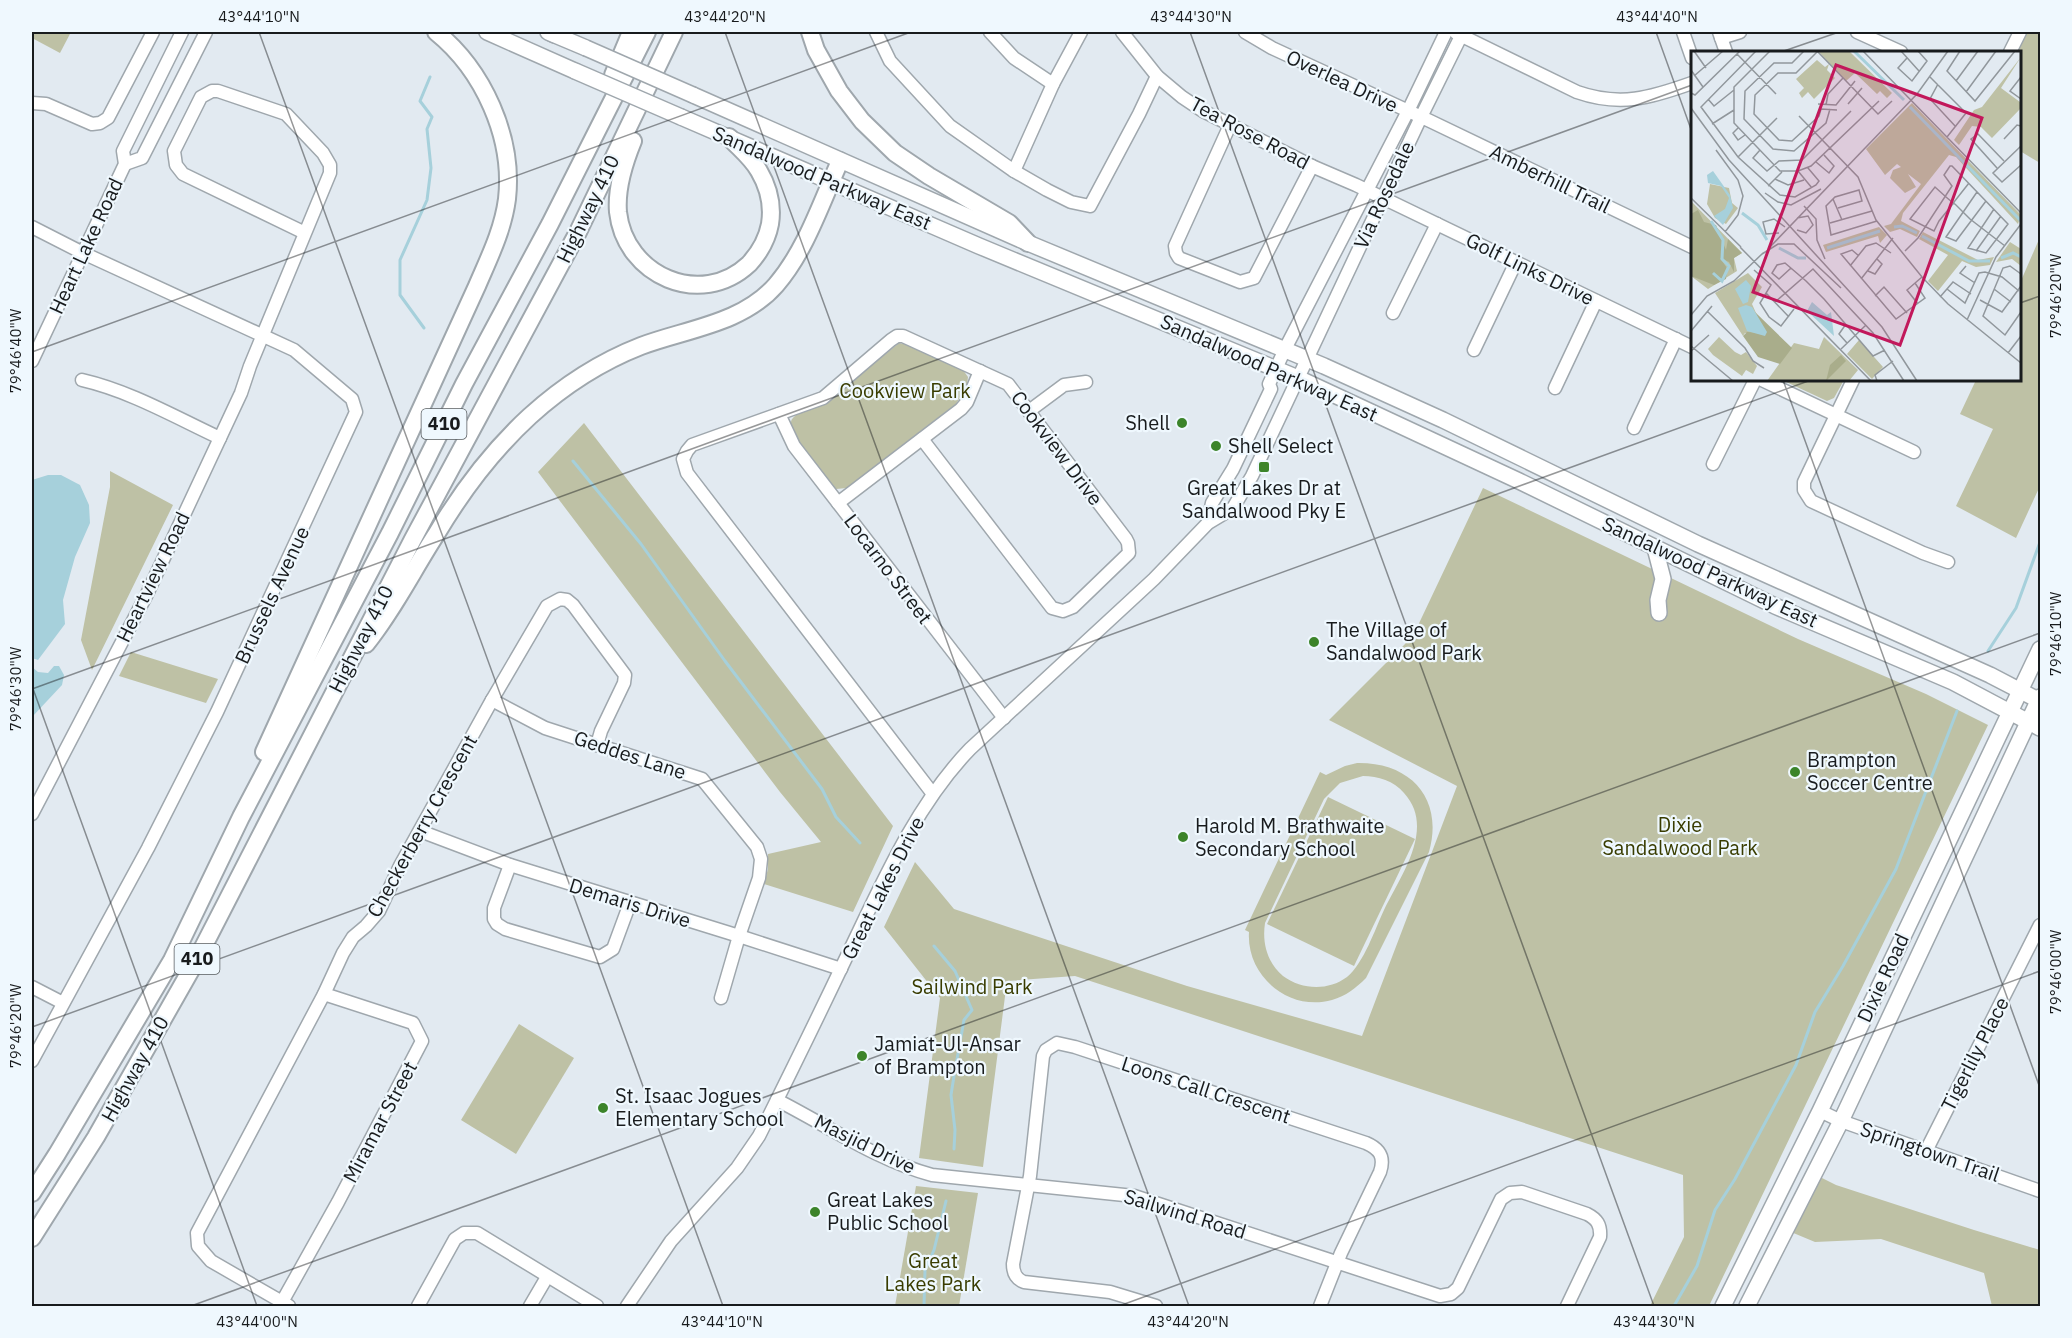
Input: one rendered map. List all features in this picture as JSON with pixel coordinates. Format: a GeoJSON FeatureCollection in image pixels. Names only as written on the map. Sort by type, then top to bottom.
{"type":"FeatureCollection","features":[{"type":"Feature","properties":{"kind":"highway"},"geometry":{"type":"LineString","coordinates":[[241,817],[253,775],[477,286],[501,224],[508,185],[502,135],[476,77],[463,58],[436,32]]}},
{"type":"Feature","properties":{"kind":"highway"},"geometry":{"type":"LineString","coordinates":[[604,116],[605,95],[631,32]]}},
{"type":"Feature","properties":{"kind":"highway","name":"Highway 410"},"geometry":{"type":"LineString","coordinates":[[32,1193],[172,960],[241,817],[390,533],[464,384],[647,32]]}},
{"type":"Feature","properties":{"kind":"highway"},"geometry":{"type":"LineString","coordinates":[[673,32],[670,56],[625,161],[618,202],[620,223],[634,252],[650,269],[673,281],[698,285],[724,280],[754,258],[766,239],[771,216],[771,199],[767,186],[754,163],[729,138]]}},
{"type":"Feature","properties":{"kind":"highway","name":"Highway 410"},"geometry":{"type":"LineString","coordinates":[[32,1238],[96,1137],[196,961],[412,539],[578,232],[673,32]]}},
{"type":"Feature","properties":{"kind":"highway"},"geometry":{"type":"LineString","coordinates":[[810,32],[816,50],[839,91],[862,121],[886,145],[929,176],[1009,223],[1028,243]]}},
{"type":"Feature","properties":{"kind":"highway"},"geometry":{"type":"LineString","coordinates":[[345,670],[385,620],[438,531],[476,476],[515,430],[566,387],[602,363],[641,346],[725,320],[750,307],[774,287],[790,266],[811,227],[840,161]]}},
{"type":"Feature","properties":{"kind":"main road","name":"Sandalwood Parkway East"},"geometry":{"type":"LineString","coordinates":[[487,32],[979,246],[1298,378],[1519,481],[1775,606],[1934,673],[1997,703],[2035,725]]}},
{"type":"Feature","properties":{"kind":"main road","name":"Sandalwood Parkway East"},"geometry":{"type":"LineString","coordinates":[[551,32],[1028,243],[1286,349],[1443,420],[1698,544],[2040,699]]}},
{"type":"Feature","properties":{"kind":"main road"},"geometry":{"type":"LineString","coordinates":[[1687,562],[1698,544]]}},
{"type":"Feature","properties":{"kind":"main road"},"geometry":{"type":"LineString","coordinates":[[1655,548],[1663,579],[1658,600],[1659,613]]}},
{"type":"Feature","properties":{"kind":"main road","name":"Dixie Road"},"geometry":{"type":"LineString","coordinates":[[1723,1306],[1820,1111],[2040,649]]}},
{"type":"Feature","properties":{"kind":"main road","name":"Dixie Road"},"geometry":{"type":"LineString","coordinates":[[1747,1306],[2035,725],[2040,699]]}},
{"type":"Feature","properties":{"kind":"street"},"geometry":{"type":"LineString","coordinates":[[32,103],[46,104],[92,124],[100,123],[108,118],[153,32]]}},
{"type":"Feature","properties":{"kind":"street","name":"Heart Lake Road"},"geometry":{"type":"LineString","coordinates":[[32,361],[125,164],[123,151],[182,32]]}},
{"type":"Feature","properties":{"kind":"street","name":"Heart Lake Road"},"geometry":{"type":"LineString","coordinates":[[125,164],[142,158],[206,32]]}},
{"type":"Feature","properties":{"kind":"street"},"geometry":{"type":"LineString","coordinates":[[876,32],[890,61],[950,126],[1014,171],[1071,202],[1090,206],[1157,76]]}},
{"type":"Feature","properties":{"kind":"street"},"geometry":{"type":"LineString","coordinates":[[990,32],[1014,58],[1053,84]]}},
{"type":"Feature","properties":{"kind":"street"},"geometry":{"type":"LineString","coordinates":[[1014,171],[1053,84],[1081,32]]}},
{"type":"Feature","properties":{"kind":"street","name":"Tea Rose Road"},"geometry":{"type":"LineString","coordinates":[[1122,32],[1157,76],[1182,97],[1230,125],[1312,166],[1367,190]]}},
{"type":"Feature","properties":{"kind":"street","name":"Overlea Drive"},"geometry":{"type":"LineString","coordinates":[[1245,32],[1272,48],[1408,111]]}},
{"type":"Feature","properties":{"kind":"street","name":"Via Rosedale"},"geometry":{"type":"LineString","coordinates":[[1276,369],[1446,32]]}},
{"type":"Feature","properties":{"kind":"street"},"geometry":{"type":"LineString","coordinates":[[1683,32],[1691,55]]}},
{"type":"Feature","properties":{"kind":"street"},"geometry":{"type":"LineString","coordinates":[[1726,51],[1720,35],[1740,32]]}},
{"type":"Feature","properties":{"kind":"street"},"geometry":{"type":"LineString","coordinates":[[1857,32],[1899,51]]}},
{"type":"Feature","properties":{"kind":"street"},"geometry":{"type":"LineString","coordinates":[[2010,51],[2020,32]]}},
{"type":"Feature","properties":{"kind":"street"},"geometry":{"type":"LineString","coordinates":[[1459,33],[1576,92],[1595,98],[1644,99],[1691,83]]}},
{"type":"Feature","properties":{"kind":"street","name":"Via Rosedale"},"geometry":{"type":"LineString","coordinates":[[1298,378],[1459,33]]}},
{"type":"Feature","properties":{"kind":"street","name":"Heartview Road"},"geometry":{"type":"LineString","coordinates":[[32,814],[147,594],[242,393],[263,335],[330,173],[330,165],[323,153],[286,114],[225,92],[206,93],[196,106],[174,151],[178,170],[196,181],[305,233]]}},
{"type":"Feature","properties":{"kind":"street","name":"Amberhill Trail"},"geometry":{"type":"LineString","coordinates":[[1408,111],[1691,248]]}},
{"type":"Feature","properties":{"kind":"street"},"geometry":{"type":"LineString","coordinates":[[1230,125],[1175,246],[1179,258],[1240,282],[1254,278],[1312,166]]}},
{"type":"Feature","properties":{"kind":"street","name":"Golf Links Drive"},"geometry":{"type":"LineString","coordinates":[[1367,190],[1691,346]]}},
{"type":"Feature","properties":{"kind":"street"},"geometry":{"type":"LineString","coordinates":[[1393,313],[1437,224]]}},
{"type":"Feature","properties":{"kind":"street","name":"Brussels Avenue"},"geometry":{"type":"LineString","coordinates":[[32,227],[304,356],[352,399],[356,406],[355,418],[229,688],[148,848],[32,1061]]}},
{"type":"Feature","properties":{"kind":"street"},"geometry":{"type":"LineString","coordinates":[[1474,350],[1516,262]]}},
{"type":"Feature","properties":{"kind":"street"},"geometry":{"type":"LineString","coordinates":[[1555,388],[1596,301]]}},
{"type":"Feature","properties":{"kind":"street","name":"Cookview Drive"},"geometry":{"type":"LineString","coordinates":[[922,439],[1048,604],[1057,610],[1068,610],[1129,553],[1128,543],[1008,384],[903,336],[897,336],[891,340],[827,395],[692,445],[682,459],[685,470],[933,794]]}},
{"type":"Feature","properties":{"kind":"street"},"geometry":{"type":"LineString","coordinates":[[1634,428],[1676,339]]}},
{"type":"Feature","properties":{"kind":"street","name":"Great Lakes Drive"},"geometry":{"type":"LineString","coordinates":[[1208,523],[1212,503],[1233,469],[1257,421],[1271,389],[1269,384],[1276,369]]}},
{"type":"Feature","properties":{"kind":"street"},"geometry":{"type":"LineString","coordinates":[[838,503],[961,409],[967,402],[980,371]]}},
{"type":"Feature","properties":{"kind":"street","name":"Great Lakes Drive"},"geometry":{"type":"LineString","coordinates":[[627,1306],[671,1242],[748,1154],[881,888],[933,794],[963,757],[1154,579],[1208,523],[1233,508],[1252,476],[1298,378]]}},
{"type":"Feature","properties":{"kind":"street"},"geometry":{"type":"LineString","coordinates":[[82,380],[99,384],[139,400],[220,438]]}},
{"type":"Feature","properties":{"kind":"street"},"geometry":{"type":"LineString","coordinates":[[1713,464],[1754,381]]}},
{"type":"Feature","properties":{"kind":"street"},"geometry":{"type":"LineString","coordinates":[[1764,381],[1914,452]]}},
{"type":"Feature","properties":{"kind":"street"},"geometry":{"type":"LineString","coordinates":[[1853,381],[1804,482],[1807,496],[1811,501],[1923,553],[1948,562]]}},
{"type":"Feature","properties":{"kind":"street"},"geometry":{"type":"LineString","coordinates":[[1029,411],[1064,385],[1086,382]]}},
{"type":"Feature","properties":{"kind":"street","name":"Locarno Street"},"geometry":{"type":"LineString","coordinates":[[779,414],[794,446],[1004,718]]}},
{"type":"Feature","properties":{"kind":"street","name":"Checkerberry Crescent"},"geometry":{"type":"LineString","coordinates":[[285,1304],[211,1261],[198,1246],[197,1233],[353,937],[379,911],[400,866],[492,700],[547,606],[560,599],[567,600],[573,605],[625,675],[624,683],[601,731],[597,745]]}},
{"type":"Feature","properties":{"kind":"street","name":"Geddes Lane"},"geometry":{"type":"LineString","coordinates":[[492,700],[545,728],[702,778],[757,847],[761,869],[721,998]]}},
{"type":"Feature","properties":{"kind":"street","name":"Demaris Drive"},"geometry":{"type":"LineString","coordinates":[[420,831],[510,866],[841,969]]}},
{"type":"Feature","properties":{"kind":"street"},"geometry":{"type":"LineString","coordinates":[[510,866],[494,914],[497,924],[505,929],[600,957],[613,949],[630,903]]}},
{"type":"Feature","properties":{"kind":"street","name":"Tigerlily Place"},"geometry":{"type":"LineString","coordinates":[[1926,1151],[2040,925]]}},
{"type":"Feature","properties":{"kind":"street"},"geometry":{"type":"LineString","coordinates":[[32,987],[63,1003]]}},
{"type":"Feature","properties":{"kind":"street","name":"Miramar Street"},"geometry":{"type":"LineString","coordinates":[[285,1304],[423,1041],[413,1023],[324,994]]}},
{"type":"Feature","properties":{"kind":"street","name":"Loons Call Crescent"},"geometry":{"type":"LineString","coordinates":[[1029,1184],[1043,1056],[1051,1046],[1057,1043],[1064,1044],[1375,1147],[1380,1153],[1382,1166],[1337,1262]]}},
{"type":"Feature","properties":{"kind":"street","name":"Masjid Drive"},"geometry":{"type":"LineString","coordinates":[[777,1100],[892,1161],[914,1170],[932,1175],[1029,1184]]}},
{"type":"Feature","properties":{"kind":"street","name":"Springtown Trail"},"geometry":{"type":"LineString","coordinates":[[1820,1111],[1840,1121],[2040,1191]]}},
{"type":"Feature","properties":{"kind":"street"},"geometry":{"type":"LineString","coordinates":[[1029,1184],[1013,1264],[1015,1274],[1020,1280],[1110,1292],[1156,1306]]}},
{"type":"Feature","properties":{"kind":"street","name":"Sailwind Road"},"geometry":{"type":"LineString","coordinates":[[1029,1184],[1134,1196],[1446,1296],[1458,1288],[1502,1199],[1510,1193],[1522,1192],[1587,1214],[1594,1217],[1599,1225],[1600,1237],[1567,1306]]}},
{"type":"Feature","properties":{"kind":"street"},"geometry":{"type":"LineString","coordinates":[[418,1306],[455,1239],[464,1233],[477,1233],[597,1306]]}},
{"type":"Feature","properties":{"kind":"street"},"geometry":{"type":"LineString","coordinates":[[1320,1306],[1337,1262]]}},
{"type":"Feature","properties":{"kind":"street"},"geometry":{"type":"LineString","coordinates":[[530,1306],[547,1277]]}},
{"type":"Feature","properties":{"kind":"green space"},"geometry":{"type":"Polygon","coordinates":[[[32,32],[71,32],[60,53],[32,38],[32,32]]]}},
{"type":"Feature","properties":{"kind":"green space"},"geometry":{"type":"Polygon","coordinates":[[[2027,32],[2040,32],[2040,163],[2021,152],[2021,51],[2018,51],[2027,32]]]}},
{"type":"Feature","properties":{"kind":"green space"},"geometry":{"type":"Polygon","coordinates":[[[2040,237],[2040,486],[2016,538],[1956,506],[1993,429],[1960,414],[1976,381],[2021,381],[2021,281],[2040,237]]]}},
{"type":"Feature","properties":{"kind":"green space","name":"Cookview Park"},"geometry":{"type":"Polygon","coordinates":[[[899,343],[963,370],[968,377],[967,385],[956,404],[847,488],[836,489],[802,447],[792,429],[791,420],[796,415],[826,403],[899,343]]]}},
{"type":"Feature","properties":{"kind":"green space"},"geometry":{"type":"Polygon","coordinates":[[[1784,381],[1843,381],[1834,398],[1827,401],[1784,381]]]}},
{"type":"Feature","properties":{"kind":"green space"},"geometry":{"type":"Polygon","coordinates":[[[584,423],[893,826],[853,912],[764,884],[768,869],[768,854],[821,842],[780,792],[538,472],[584,423]]]}},
{"type":"Feature","properties":{"kind":"green space"},"geometry":{"type":"Polygon","coordinates":[[[110,471],[173,505],[92,670],[81,640],[110,487],[110,471]]]}},
{"type":"Feature","properties":{"kind":"green space","name":"Dixie Sandalwood Park"},"geometry":{"type":"Polygon","coordinates":[[[1483,488],[1798,639],[1926,694],[1988,725],[1709,1306],[1650,1306],[1684,1237],[1683,1175],[1075,976],[1007,981],[983,1167],[919,1158],[940,998],[884,927],[915,862],[954,909],[1187,986],[1362,1036],[1457,786],[1329,720],[1413,636],[1483,488]]]}},
{"type":"Feature","properties":{"kind":"green space"},"geometry":{"type":"Polygon","coordinates":[[[131,652],[218,679],[206,703],[119,676],[131,652]]]}},
{"type":"Feature","properties":{"kind":"green space"},"geometry":{"type":"Polygon","coordinates":[[[1357,763],[1376,764],[1393,769],[1419,787],[1427,800],[1432,816],[1429,852],[1366,978],[1350,991],[1332,1000],[1300,1001],[1273,987],[1263,976],[1250,948],[1249,932],[1245,930],[1320,772],[1326,775],[1357,763]],[[1369,776],[1340,783],[1324,799],[1265,923],[1264,938],[1269,958],[1283,976],[1298,984],[1315,987],[1332,985],[1340,982],[1353,971],[1368,945],[1412,852],[1417,821],[1413,807],[1404,793],[1395,785],[1369,776]]]}},
{"type":"Feature","properties":{"kind":"green space"},"geometry":{"type":"Polygon","coordinates":[[[1328,797],[1415,839],[1354,966],[1267,924],[1328,797]]]}},
{"type":"Feature","properties":{"kind":"green space"},"geometry":{"type":"Polygon","coordinates":[[[519,1024],[574,1058],[516,1154],[461,1120],[519,1024]]]}},
{"type":"Feature","properties":{"kind":"green space"},"geometry":{"type":"Polygon","coordinates":[[[1820,1177],[1836,1185],[2040,1250],[2040,1306],[1992,1306],[1984,1273],[1881,1239],[1815,1242],[1791,1232],[1820,1177]]]}},
{"type":"Feature","properties":{"kind":"green space","name":"Great Lakes Park"},"geometry":{"type":"Polygon","coordinates":[[[916,1186],[978,1193],[959,1306],[895,1306],[916,1186]]]}},
{"type":"Feature","properties":{"kind":"water"},"geometry":{"type":"Polygon","coordinates":[[[48,475],[61,475],[80,485],[89,505],[90,523],[75,557],[63,600],[65,624],[38,660],[32,658],[32,480],[48,475]]]}},
{"type":"Feature","properties":{"kind":"water"},"geometry":{"type":"Polygon","coordinates":[[[54,666],[59,666],[64,675],[62,685],[32,717],[32,667],[38,672],[48,673],[54,666]]]}},
{"type":"Feature","properties":{"kind":"waterway"},"geometry":{"type":"LineString","coordinates":[[424,328],[400,295],[400,260],[427,200],[431,168],[427,129],[432,117],[420,101],[430,77]]}},
{"type":"Feature","properties":{"kind":"waterway"},"geometry":{"type":"LineString","coordinates":[[573,461],[641,544],[725,661],[822,789],[836,817],[860,843]]}},
{"type":"Feature","properties":{"kind":"waterway"},"geometry":{"type":"LineString","coordinates":[[1988,651],[2016,608],[2040,542]]}},
{"type":"Feature","properties":{"kind":"waterway"},"geometry":{"type":"LineString","coordinates":[[1674,1306],[1697,1266],[1715,1210],[1735,1179],[1796,1065],[1815,1012],[1896,869],[1957,711]]}},
{"type":"Feature","properties":{"kind":"waterway"},"geometry":{"type":"LineString","coordinates":[[934,946],[955,971],[972,1010],[964,1020],[951,1095],[955,1130],[954,1149]]}},
{"type":"Feature","properties":{"kind":"waterway"},"geometry":{"type":"LineString","coordinates":[[924,1306],[925,1270],[934,1250],[946,1201]]}},
{"type":"Feature","properties":{"kind":"place","name":"Shell"},"geometry":{"type":"Point","coordinates":[1182,423]}},
{"type":"Feature","properties":{"kind":"place","name":"Shell Select"},"geometry":{"type":"Point","coordinates":[1216,446]}},
{"type":"Feature","properties":{"kind":"place","name":"Great Lakes Dr at Sandalwood Pky E"},"geometry":{"type":"Point","coordinates":[1264,467]}},
{"type":"Feature","properties":{"kind":"place","name":"The Village of Sandalwood Park"},"geometry":{"type":"Point","coordinates":[1314,642]}},
{"type":"Feature","properties":{"kind":"place","name":"Brampton Soccer Centre"},"geometry":{"type":"Point","coordinates":[1795,772]}},
{"type":"Feature","properties":{"kind":"place","name":"Harold M. Brathwaite Secondary School"},"geometry":{"type":"Point","coordinates":[1183,837]}},
{"type":"Feature","properties":{"kind":"place","name":"Jamiat-Ul-Ansar of Brampton"},"geometry":{"type":"Point","coordinates":[862,1056]}},
{"type":"Feature","properties":{"kind":"place","name":"St. Isaac Jogues Elementary School"},"geometry":{"type":"Point","coordinates":[603,1108]}},
{"type":"Feature","properties":{"kind":"place","name":"Great Lakes Public School"},"geometry":{"type":"Point","coordinates":[815,1212]}},
{"type":"Feature","properties":{"kind":"park label","name":"Sailwind Park"},"geometry":{"type":"Point","coordinates":[972,987]}}]}
